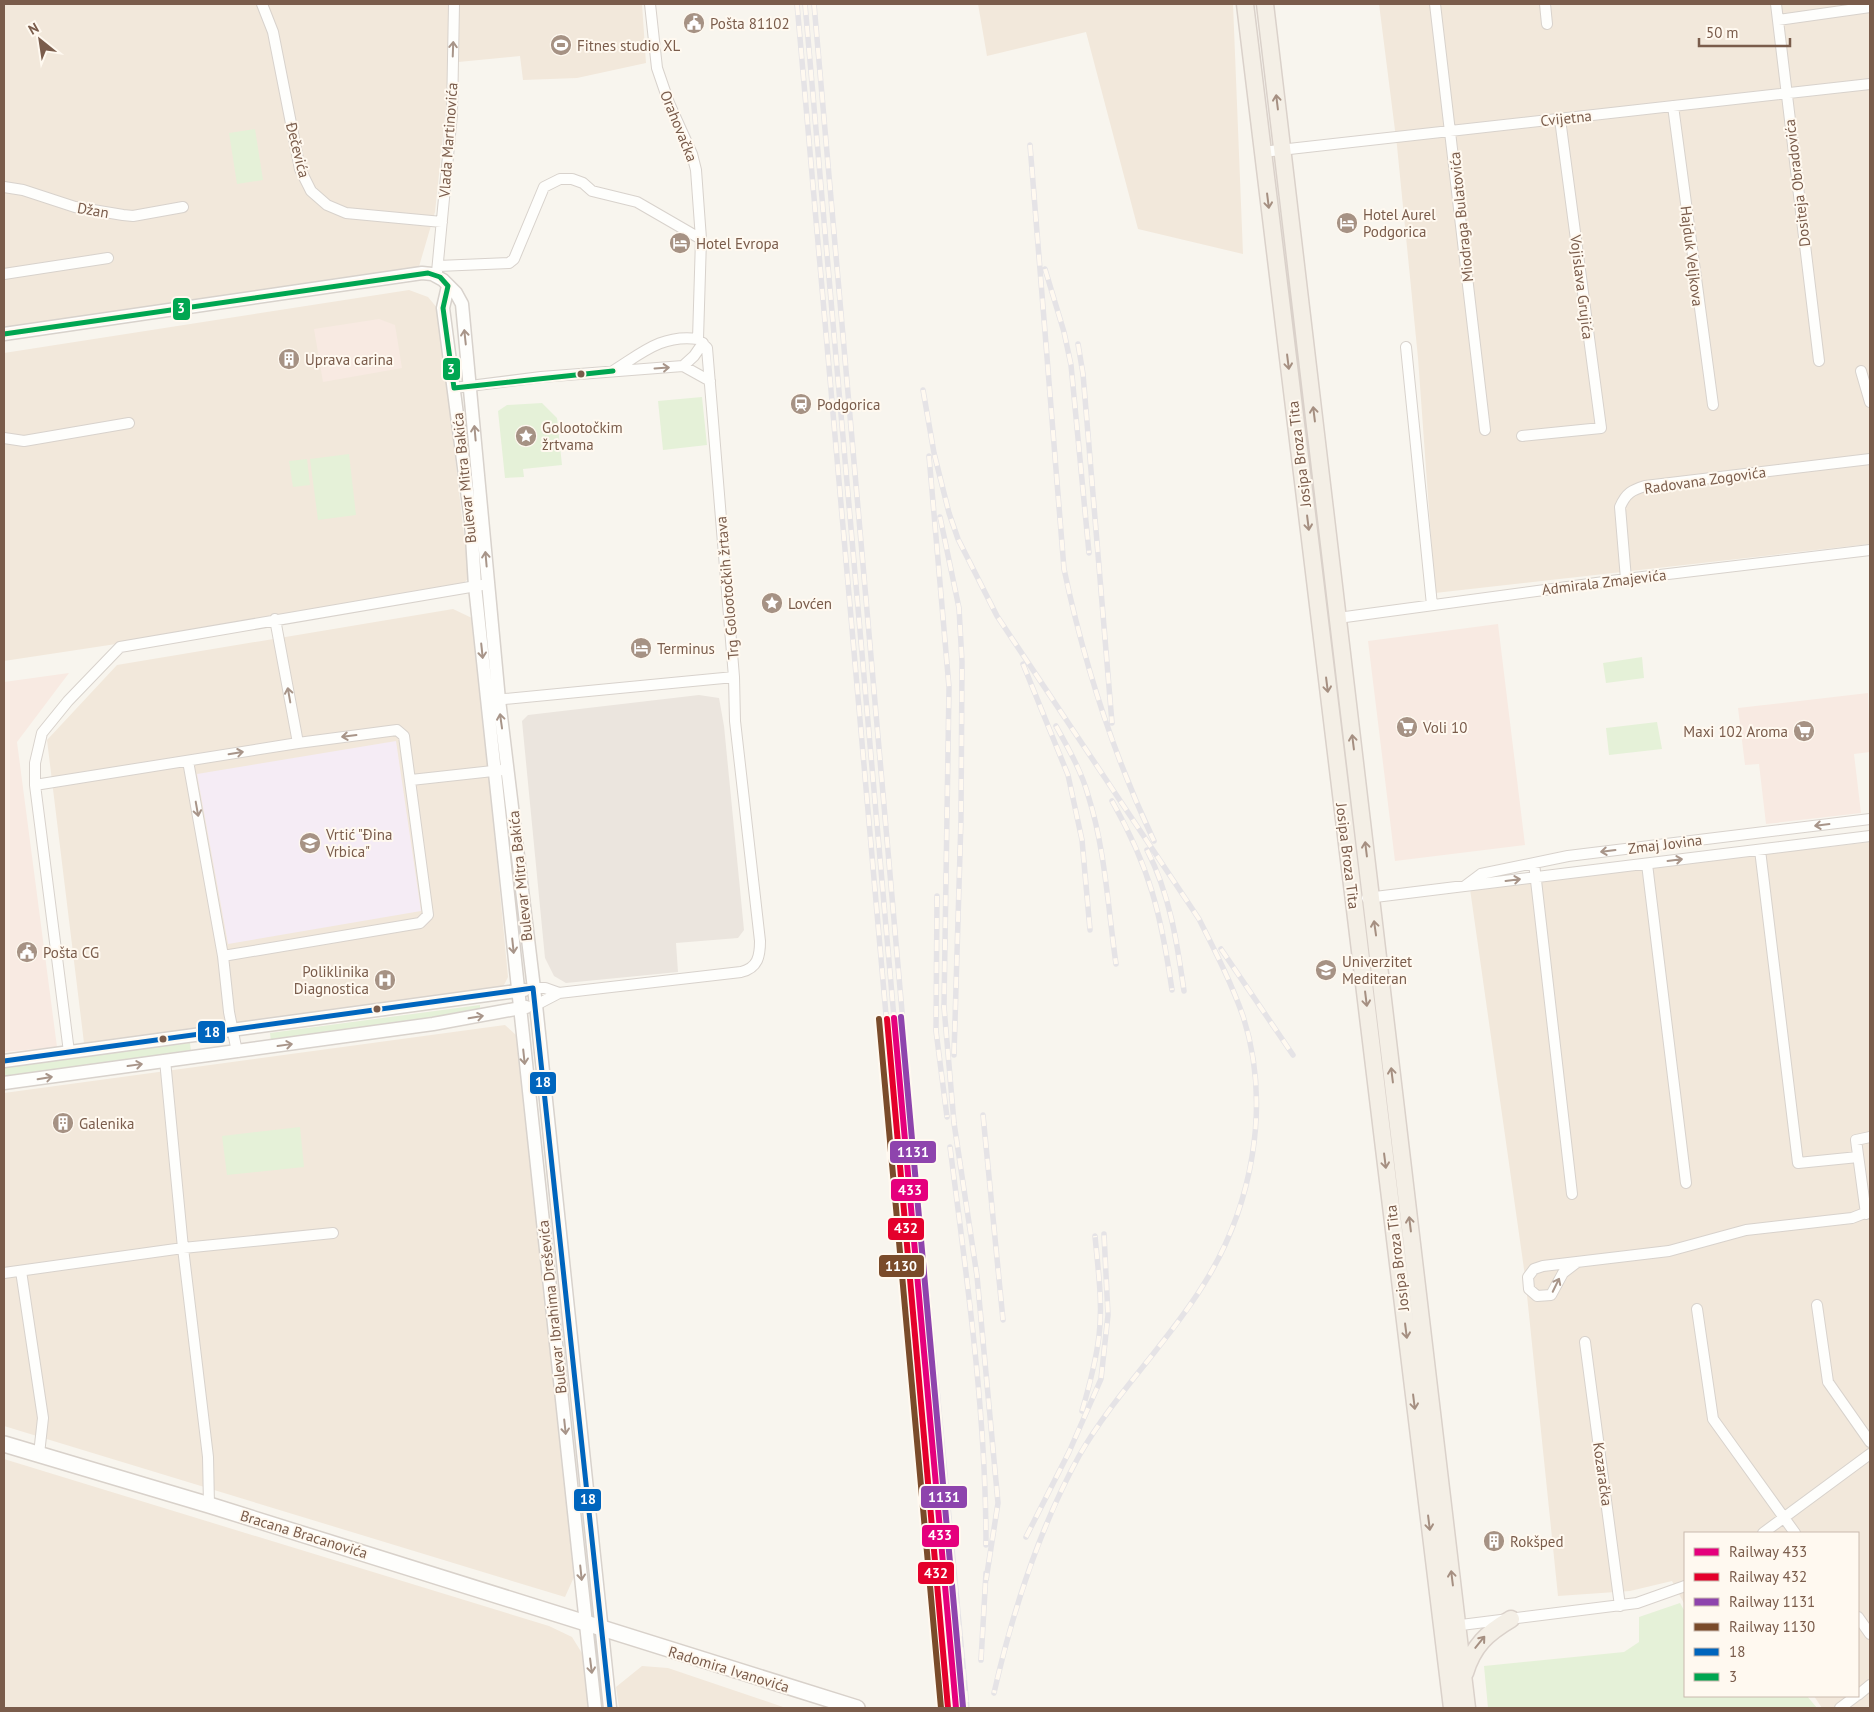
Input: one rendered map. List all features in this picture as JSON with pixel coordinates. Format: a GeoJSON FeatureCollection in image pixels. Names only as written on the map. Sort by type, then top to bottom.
{"type":"FeatureCollection","features":[{"type":"Feature","properties":{"kind":"main road","name":"Josipa Broza Tita"},"geometry":{"type":"LineString","coordinates":[[1245,4],[1399,1274],[1450,1627],[1464,1678],[1467,1708]]}},
{"type":"Feature","properties":{"kind":"main road","name":"Josipa Broza Tita"},"geometry":{"type":"LineString","coordinates":[[1265,4],[1416,1272],[1450,1627],[1452,1708]]}},
{"type":"Feature","properties":{"kind":"main road"},"geometry":{"type":"LineString","coordinates":[[1399,1274],[1416,1272]]}},
{"type":"Feature","properties":{"kind":"main road","name":"Bracana Bracanovića"},"geometry":{"type":"LineString","coordinates":[[4,1444],[209,1505],[602,1628]]}},
{"type":"Feature","properties":{"kind":"main road"},"geometry":{"type":"LineString","coordinates":[[1464,1678],[1476,1646],[1485,1636],[1511,1619]]}},
{"type":"Feature","properties":{"kind":"main road","name":"Radomira Ivanovića"},"geometry":{"type":"LineString","coordinates":[[602,1628],[857,1708]]}},
{"type":"Feature","properties":{"kind":"street","name":"Đečevića"},"geometry":{"type":"LineString","coordinates":[[262,4],[273,32],[300,169],[311,191],[327,205],[346,213],[442,222]]}},
{"type":"Feature","properties":{"kind":"street","name":"Vlada Martinovića"},"geometry":{"type":"LineString","coordinates":[[437,271],[452,95],[454,4]]}},
{"type":"Feature","properties":{"kind":"street","name":"Orahovačka"},"geometry":{"type":"LineString","coordinates":[[650,4],[657,68],[668,103],[692,154],[696,170],[702,239],[701,341]]}},
{"type":"Feature","properties":{"kind":"street","name":"Miodraga Bulatovića"},"geometry":{"type":"LineString","coordinates":[[1435,4],[1485,430]]}},
{"type":"Feature","properties":{"kind":"street"},"geometry":{"type":"LineString","coordinates":[[1545,4],[1547,24]]}},
{"type":"Feature","properties":{"kind":"street","name":"Dositeja Obradovića"},"geometry":{"type":"LineString","coordinates":[[1776,4],[1819,361]]}},
{"type":"Feature","properties":{"kind":"street"},"geometry":{"type":"LineString","coordinates":[[1778,20],[1870,7]]}},
{"type":"Feature","properties":{"kind":"street","name":"Cvijetna"},"geometry":{"type":"LineString","coordinates":[[1262,152],[1870,84]]}},
{"type":"Feature","properties":{"kind":"street","name":"Hajduk Veljkova"},"geometry":{"type":"LineString","coordinates":[[1673,106],[1713,405]]}},
{"type":"Feature","properties":{"kind":"street","name":"Vojislava Grujića"},"geometry":{"type":"LineString","coordinates":[[1522,436],[1601,428],[1560,119]]}},
{"type":"Feature","properties":{"kind":"street"},"geometry":{"type":"LineString","coordinates":[[4,334],[422,273],[509,264],[514,259],[544,187],[560,179],[572,179],[583,183],[592,191],[637,202],[702,239]]}},
{"type":"Feature","properties":{"kind":"street","name":"Džan"},"geometry":{"type":"LineString","coordinates":[[4,186],[23,190],[75,207],[122,215],[133,216],[183,207]]}},
{"type":"Feature","properties":{"kind":"street"},"geometry":{"type":"LineString","coordinates":[[4,274],[108,258]]}},
{"type":"Feature","properties":{"kind":"street"},"geometry":{"type":"LineString","coordinates":[[437,271],[448,286]]}},
{"type":"Feature","properties":{"kind":"street","name":"Bulevar Mitra Bakića"},"geometry":{"type":"LineString","coordinates":[[493,700],[488,584],[462,304],[456,293],[448,286],[443,308],[471,521],[475,586],[534,988]]}},
{"type":"Feature","properties":{"kind":"street"},"geometry":{"type":"LineString","coordinates":[[613,371],[649,348],[668,339],[701,341]]}},
{"type":"Feature","properties":{"kind":"street"},"geometry":{"type":"LineString","coordinates":[[683,366],[701,341]]}},
{"type":"Feature","properties":{"kind":"street","name":"Trg Golootočkih žrtava"},"geometry":{"type":"LineString","coordinates":[[493,700],[734,677],[707,348],[701,341]]}},
{"type":"Feature","properties":{"kind":"street"},"geometry":{"type":"LineString","coordinates":[[1406,347],[1432,604]]}},
{"type":"Feature","properties":{"kind":"street"},"geometry":{"type":"LineString","coordinates":[[454,388],[613,371],[683,366],[710,380]]}},
{"type":"Feature","properties":{"kind":"street"},"geometry":{"type":"LineString","coordinates":[[1861,371],[1870,402]]}},
{"type":"Feature","properties":{"kind":"street"},"geometry":{"type":"LineString","coordinates":[[4,438],[24,441],[129,423]]}},
{"type":"Feature","properties":{"kind":"street","name":"Radovana Zogovića"},"geometry":{"type":"LineString","coordinates":[[1626,579],[1620,506],[1625,496],[1633,490],[1645,486],[1870,458]]}},
{"type":"Feature","properties":{"kind":"street","name":"Admirala Zmajevića"},"geometry":{"type":"LineString","coordinates":[[1338,618],[1626,579],[1870,550]]}},
{"type":"Feature","properties":{"kind":"street"},"geometry":{"type":"LineString","coordinates":[[69,1052],[35,785],[35,764],[42,733],[68,701],[120,647],[488,584]]}},
{"type":"Feature","properties":{"kind":"street"},"geometry":{"type":"LineString","coordinates":[[275,620],[298,743]]}},
{"type":"Feature","properties":{"kind":"street"},"geometry":{"type":"LineString","coordinates":[[4,1083],[433,1024],[536,1005],[559,993],[742,972],[756,964],[759,957],[760,941],[735,721],[734,677]]}},
{"type":"Feature","properties":{"kind":"street"},"geometry":{"type":"LineString","coordinates":[[35,785],[298,743],[397,730],[404,736],[412,780],[428,915],[425,920],[420,923],[223,956]]}},
{"type":"Feature","properties":{"kind":"street"},"geometry":{"type":"LineString","coordinates":[[188,761],[223,956],[232,1030],[237,1052]]}},
{"type":"Feature","properties":{"kind":"street"},"geometry":{"type":"LineString","coordinates":[[412,780],[502,770]]}},
{"type":"Feature","properties":{"kind":"street","name":"Bulevar Mitra Bakića"},"geometry":{"type":"LineString","coordinates":[[502,770],[517,991]]}},
{"type":"Feature","properties":{"kind":"street","name":"Zmaj Jovina"},"geometry":{"type":"LineString","coordinates":[[1465,886],[1481,874],[1568,856],[1870,819]]}},
{"type":"Feature","properties":{"kind":"street","name":"Zmaj Jovina"},"geometry":{"type":"LineString","coordinates":[[1354,899],[1870,836]]}},
{"type":"Feature","properties":{"kind":"street"},"geometry":{"type":"LineString","coordinates":[[1760,850],[1798,1163],[1858,1157]]}},
{"type":"Feature","properties":{"kind":"street"},"geometry":{"type":"LineString","coordinates":[[1534,863],[1572,1194]]}},
{"type":"Feature","properties":{"kind":"street"},"geometry":{"type":"LineString","coordinates":[[1647,864],[1686,1183]]}},
{"type":"Feature","properties":{"kind":"street"},"geometry":{"type":"LineString","coordinates":[[4,1061],[534,988],[546,988],[559,993]]}},
{"type":"Feature","properties":{"kind":"street","name":"Bulevar Ibrahima Dreševića"},"geometry":{"type":"LineString","coordinates":[[534,988],[610,1708]]}},
{"type":"Feature","properties":{"kind":"street","name":"Bulevar Ibrahima Dreševića"},"geometry":{"type":"LineString","coordinates":[[517,991],[596,1708]]}},
{"type":"Feature","properties":{"kind":"street"},"geometry":{"type":"LineString","coordinates":[[165,1060],[183,1248],[208,1457],[209,1505]]}},
{"type":"Feature","properties":{"kind":"street"},"geometry":{"type":"LineString","coordinates":[[1576,1263],[1563,1273],[1551,1295],[1537,1296],[1529,1289],[1528,1277],[1534,1269],[1576,1263],[1670,1251],[1746,1230],[1852,1218],[1868,1212],[1856,1140],[1870,1137]]}},
{"type":"Feature","properties":{"kind":"street"},"geometry":{"type":"LineString","coordinates":[[4,1273],[183,1248],[333,1233]]}},
{"type":"Feature","properties":{"kind":"street"},"geometry":{"type":"LineString","coordinates":[[20,1271],[43,1418],[39,1454]]}},
{"type":"Feature","properties":{"kind":"street"},"geometry":{"type":"LineString","coordinates":[[1816,1305],[1828,1382],[1870,1442]]}},
{"type":"Feature","properties":{"kind":"street"},"geometry":{"type":"LineString","coordinates":[[1697,1309],[1714,1420],[1795,1532]]}},
{"type":"Feature","properties":{"kind":"street","name":"Kozaračka"},"geometry":{"type":"LineString","coordinates":[[1585,1342],[1620,1606]]}},
{"type":"Feature","properties":{"kind":"street"},"geometry":{"type":"LineString","coordinates":[[1764,1532],[1870,1454]]}},
{"type":"Feature","properties":{"kind":"street"},"geometry":{"type":"LineString","coordinates":[[1450,1627],[1620,1606],[1657,1597],[1684,1586]]}},
{"type":"Feature","properties":{"kind":"street"},"geometry":{"type":"LineString","coordinates":[[1859,1618],[1870,1634]]}},
{"type":"Feature","properties":{"kind":"street"},"geometry":{"type":"LineString","coordinates":[[1859,1693],[1870,1685]]}},
{"type":"Feature","properties":{"kind":"street"},"geometry":{"type":"LineString","coordinates":[[1840,1708],[1854,1697]]}},
{"type":"Feature","properties":{"kind":"shaded area"},"geometry":{"type":"Polygon","coordinates":[[[4,4],[642,4],[646,63],[577,78],[523,80],[520,56],[448,63],[447,98],[435,212],[418,270],[4,329],[4,4]]]}},
{"type":"Feature","properties":{"kind":"shaded area"},"geometry":{"type":"Polygon","coordinates":[[[978,4],[1233,4],[1243,254],[1138,229],[1086,32],[987,56],[978,4]]]}},
{"type":"Feature","properties":{"kind":"shaded area"},"geometry":{"type":"Polygon","coordinates":[[[1379,4],[1870,4],[1870,544],[1435,593],[1418,358],[1397,146],[1379,4]]]}},
{"type":"Feature","properties":{"kind":"shaded area"},"geometry":{"type":"Polygon","coordinates":[[[409,290],[428,297],[438,309],[469,578],[453,593],[4,661],[4,353],[409,290]]]}},
{"type":"Feature","properties":{"kind":"shaded area"},"geometry":{"type":"Polygon","coordinates":[[[379,319],[395,325],[402,368],[323,382],[314,329],[379,319]]]}},
{"type":"Feature","properties":{"kind":"shaded area"},"geometry":{"type":"Polygon","coordinates":[[[453,609],[474,619],[508,977],[502,989],[84,1043],[47,740],[117,665],[453,609]]]}},
{"type":"Feature","properties":{"kind":"shaded area"},"geometry":{"type":"Polygon","coordinates":[[[1498,624],[1525,845],[1395,861],[1368,641],[1498,624]]]}},
{"type":"Feature","properties":{"kind":"shaded area"},"geometry":{"type":"Polygon","coordinates":[[[69,673],[17,742],[57,1047],[4,1052],[4,682],[69,673]]]}},
{"type":"Feature","properties":{"kind":"shaded area"},"geometry":{"type":"Polygon","coordinates":[[[1868,693],[1870,752],[1854,754],[1861,813],[1766,824],[1759,764],[1745,765],[1738,708],[1868,693]]]}},
{"type":"Feature","properties":{"kind":"shaded area"},"geometry":{"type":"Polygon","coordinates":[[[699,695],[719,698],[724,726],[744,930],[738,938],[676,943],[678,972],[566,983],[554,976],[545,958],[522,721],[528,715],[699,695]]]}},
{"type":"Feature","properties":{"kind":"shaded area","name":"Vrtić \"Đina Vrbica\""},"geometry":{"type":"Polygon","coordinates":[[[396,741],[421,911],[228,944],[197,774],[396,741]]]}},
{"type":"Feature","properties":{"kind":"shaded area"},"geometry":{"type":"Polygon","coordinates":[[[1870,842],[1870,1708],[1822,1708],[1815,1697],[1859,1697],[1859,1532],[1684,1532],[1684,1603],[1672,1581],[1630,1591],[1558,1596],[1525,1276],[1470,889],[1870,842]]]}},
{"type":"Feature","properties":{"kind":"shaded area"},"geometry":{"type":"Polygon","coordinates":[[[505,1025],[516,1035],[574,1577],[565,1597],[4,1426],[4,1093],[505,1025]]]}},
{"type":"Feature","properties":{"kind":"shaded area"},"geometry":{"type":"Polygon","coordinates":[[[4,1459],[549,1626],[572,1637],[585,1658],[591,1708],[4,1708],[4,1459]]]}},
{"type":"Feature","properties":{"kind":"shaded area"},"geometry":{"type":"Polygon","coordinates":[[[642,1666],[668,1668],[786,1708],[619,1708],[616,1687],[642,1666]]]}},
{"type":"Feature","properties":{"kind":"green space"},"geometry":{"type":"Polygon","coordinates":[[[255,129],[263,180],[237,184],[229,133],[255,129]]]}},
{"type":"Feature","properties":{"kind":"green space"},"geometry":{"type":"Polygon","coordinates":[[[702,397],[707,445],[663,450],[658,401],[702,397]]]}},
{"type":"Feature","properties":{"kind":"green space"},"geometry":{"type":"Polygon","coordinates":[[[542,403],[557,418],[562,465],[523,469],[524,477],[505,478],[498,411],[507,405],[542,403]]]}},
{"type":"Feature","properties":{"kind":"green space"},"geometry":{"type":"Polygon","coordinates":[[[349,454],[356,515],[318,520],[310,459],[349,454]]]}},
{"type":"Feature","properties":{"kind":"green space"},"geometry":{"type":"Polygon","coordinates":[[[307,459],[310,485],[293,487],[289,461],[307,459]]]}},
{"type":"Feature","properties":{"kind":"green space"},"geometry":{"type":"Polygon","coordinates":[[[1642,657],[1644,678],[1606,683],[1603,663],[1642,657]]]}},
{"type":"Feature","properties":{"kind":"green space"},"geometry":{"type":"Polygon","coordinates":[[[1657,722],[1662,749],[1609,755],[1606,728],[1657,722]]]}},
{"type":"Feature","properties":{"kind":"green space"},"geometry":{"type":"Polygon","coordinates":[[[480,1005],[480,1009],[453,1013],[441,1018],[271,1041],[270,1033],[480,1005]]]}},
{"type":"Feature","properties":{"kind":"green space"},"geometry":{"type":"Polygon","coordinates":[[[190,1043],[191,1051],[4,1076],[4,1067],[190,1043]]]}},
{"type":"Feature","properties":{"kind":"green space"},"geometry":{"type":"Polygon","coordinates":[[[300,1127],[304,1167],[227,1175],[222,1136],[300,1127]]]}},
{"type":"Feature","properties":{"kind":"green space"},"geometry":{"type":"Polygon","coordinates":[[[1680,1603],[1684,1610],[1684,1697],[1808,1697],[1817,1708],[1488,1708],[1484,1666],[1624,1652],[1639,1642],[1639,1617],[1680,1603]]]}},
{"type":"Feature","properties":{"kind":"railway"},"geometry":{"type":"LineString","coordinates":[[797,4],[947,1708]]}},
{"type":"Feature","properties":{"kind":"railway"},"geometry":{"type":"LineString","coordinates":[[805,4],[894,1018]]}},
{"type":"Feature","properties":{"kind":"railway"},"geometry":{"type":"LineString","coordinates":[[814,4],[910,1103],[967,1708]]}},
{"type":"Feature","properties":{"kind":"railway"},"geometry":{"type":"LineString","coordinates":[[1030,145],[1064,569],[1090,673],[1101,708],[1125,775],[1154,841]]}},
{"type":"Feature","properties":{"kind":"railway"},"geometry":{"type":"LineString","coordinates":[[1045,269],[1064,332],[1071,365],[1089,553]]}},
{"type":"Feature","properties":{"kind":"railway"},"geometry":{"type":"LineString","coordinates":[[1078,344],[1083,374],[1112,723]]}},
{"type":"Feature","properties":{"kind":"railway"},"geometry":{"type":"LineString","coordinates":[[923,390],[934,453],[949,513],[958,539],[997,616],[1199,919],[1228,979],[1243,1016],[1252,1050],[1256,1085],[1256,1121],[1252,1156],[1245,1191],[1234,1224],[1219,1257],[1188,1309],[1108,1412],[1079,1456],[1065,1483],[1029,1572],[1009,1633],[994,1693]]}},
{"type":"Feature","properties":{"kind":"railway"},"geometry":{"type":"LineString","coordinates":[[929,456],[949,687],[944,1007],[954,1123],[977,1276],[998,1503],[986,1580]]}},
{"type":"Feature","properties":{"kind":"railway"},"geometry":{"type":"LineString","coordinates":[[940,517],[959,608],[962,662],[961,819],[954,1055]]}},
{"type":"Feature","properties":{"kind":"railway"},"geometry":{"type":"LineString","coordinates":[[1023,664],[1068,775],[1082,840],[1090,930]]}},
{"type":"Feature","properties":{"kind":"railway"},"geometry":{"type":"LineString","coordinates":[[1056,726],[1082,777],[1094,815],[1102,857],[1116,964]]}},
{"type":"Feature","properties":{"kind":"railway"},"geometry":{"type":"LineString","coordinates":[[1112,801],[1136,848],[1152,892],[1163,938],[1172,990]]}},
{"type":"Feature","properties":{"kind":"railway"},"geometry":{"type":"LineString","coordinates":[[1147,850],[1162,884],[1172,919],[1184,991]]}},
{"type":"Feature","properties":{"kind":"railway"},"geometry":{"type":"LineString","coordinates":[[937,896],[936,1031],[947,1117]]}},
{"type":"Feature","properties":{"kind":"railway"},"geometry":{"type":"LineString","coordinates":[[1221,949],[1293,1055]]}},
{"type":"Feature","properties":{"kind":"railway"},"geometry":{"type":"LineString","coordinates":[[983,1115],[1003,1320]]}},
{"type":"Feature","properties":{"kind":"railway"},"geometry":{"type":"LineString","coordinates":[[950,1147],[969,1296],[979,1395],[983,1445],[986,1545]]}},
{"type":"Feature","properties":{"kind":"railway"},"geometry":{"type":"LineString","coordinates":[[1026,1537],[1069,1452],[1101,1379],[1108,1315],[1104,1234]]}},
{"type":"Feature","properties":{"kind":"railway"},"geometry":{"type":"LineString","coordinates":[[1082,1411],[1098,1345],[1100,1324],[1100,1286],[1095,1236]]}},
{"type":"Feature","properties":{"kind":"railway"},"geometry":{"type":"LineString","coordinates":[[981,1660],[986,1573]]}},
{"type":"Feature","properties":{"kind":"rail line","name":"1131"},"geometry":{"type":"LineString","coordinates":[[901,1017],[963,1707]]}},
{"type":"Feature","properties":{"kind":"rail line","name":"433"},"geometry":{"type":"LineString","coordinates":[[894,1018],[956,1708]]}},
{"type":"Feature","properties":{"kind":"rail line","name":"1130"},"geometry":{"type":"LineString","coordinates":[[879,1019],[941,1708]]}},
{"type":"Feature","properties":{"kind":"rail line","name":"432"},"geometry":{"type":"LineString","coordinates":[[887,1019],[948,1708]]}},
{"type":"Feature","properties":{"kind":"transit line","name":"3"},"geometry":{"type":"LineString","coordinates":[[4,334],[428,273],[440,277],[448,286],[443,308],[454,388],[613,371]]}},
{"type":"Feature","properties":{"kind":"transit line","name":"18"},"geometry":{"type":"LineString","coordinates":[[4,1061],[533,988],[610,1708]]}},
{"type":"Feature","properties":{"kind":"place","name":"Pošta 81102"},"geometry":{"type":"Point","coordinates":[694,23]}},
{"type":"Feature","properties":{"kind":"place","name":"Fitnes studio XL"},"geometry":{"type":"Point","coordinates":[561,45]}},
{"type":"Feature","properties":{"kind":"place","name":"Hotel Aurel Podgorica"},"geometry":{"type":"Point","coordinates":[1347,223]}},
{"type":"Feature","properties":{"kind":"place","name":"Hotel Evropa"},"geometry":{"type":"Point","coordinates":[680,243]}},
{"type":"Feature","properties":{"kind":"place","name":"Uprava carina"},"geometry":{"type":"Point","coordinates":[289,359]}},
{"type":"Feature","properties":{"kind":"place","name":"Podgorica"},"geometry":{"type":"Point","coordinates":[801,404]}},
{"type":"Feature","properties":{"kind":"place","name":"Golootočkim žrtvama"},"geometry":{"type":"Point","coordinates":[526,436]}},
{"type":"Feature","properties":{"kind":"place","name":"Lovćen"},"geometry":{"type":"Point","coordinates":[772,603]}},
{"type":"Feature","properties":{"kind":"place","name":"Terminus"},"geometry":{"type":"Point","coordinates":[641,648]}},
{"type":"Feature","properties":{"kind":"place","name":"Voli 10"},"geometry":{"type":"Point","coordinates":[1407,727]}},
{"type":"Feature","properties":{"kind":"place","name":"Maxi 102 Aroma"},"geometry":{"type":"Point","coordinates":[1804,731]}},
{"type":"Feature","properties":{"kind":"place","name":"Vrtić \"Đina Vrbica\""},"geometry":{"type":"Point","coordinates":[310,843]}},
{"type":"Feature","properties":{"kind":"place","name":"Pošta CG"},"geometry":{"type":"Point","coordinates":[27,952]}},
{"type":"Feature","properties":{"kind":"place","name":"Univerzitet Mediteran"},"geometry":{"type":"Point","coordinates":[1326,970]}},
{"type":"Feature","properties":{"kind":"place","name":"Poliklinika Diagnostica"},"geometry":{"type":"Point","coordinates":[385,980]}},
{"type":"Feature","properties":{"kind":"place","name":"Galenika"},"geometry":{"type":"Point","coordinates":[63,1123]}},
{"type":"Feature","properties":{"kind":"place","name":"Rokšped"},"geometry":{"type":"Point","coordinates":[1494,1541]}}]}
